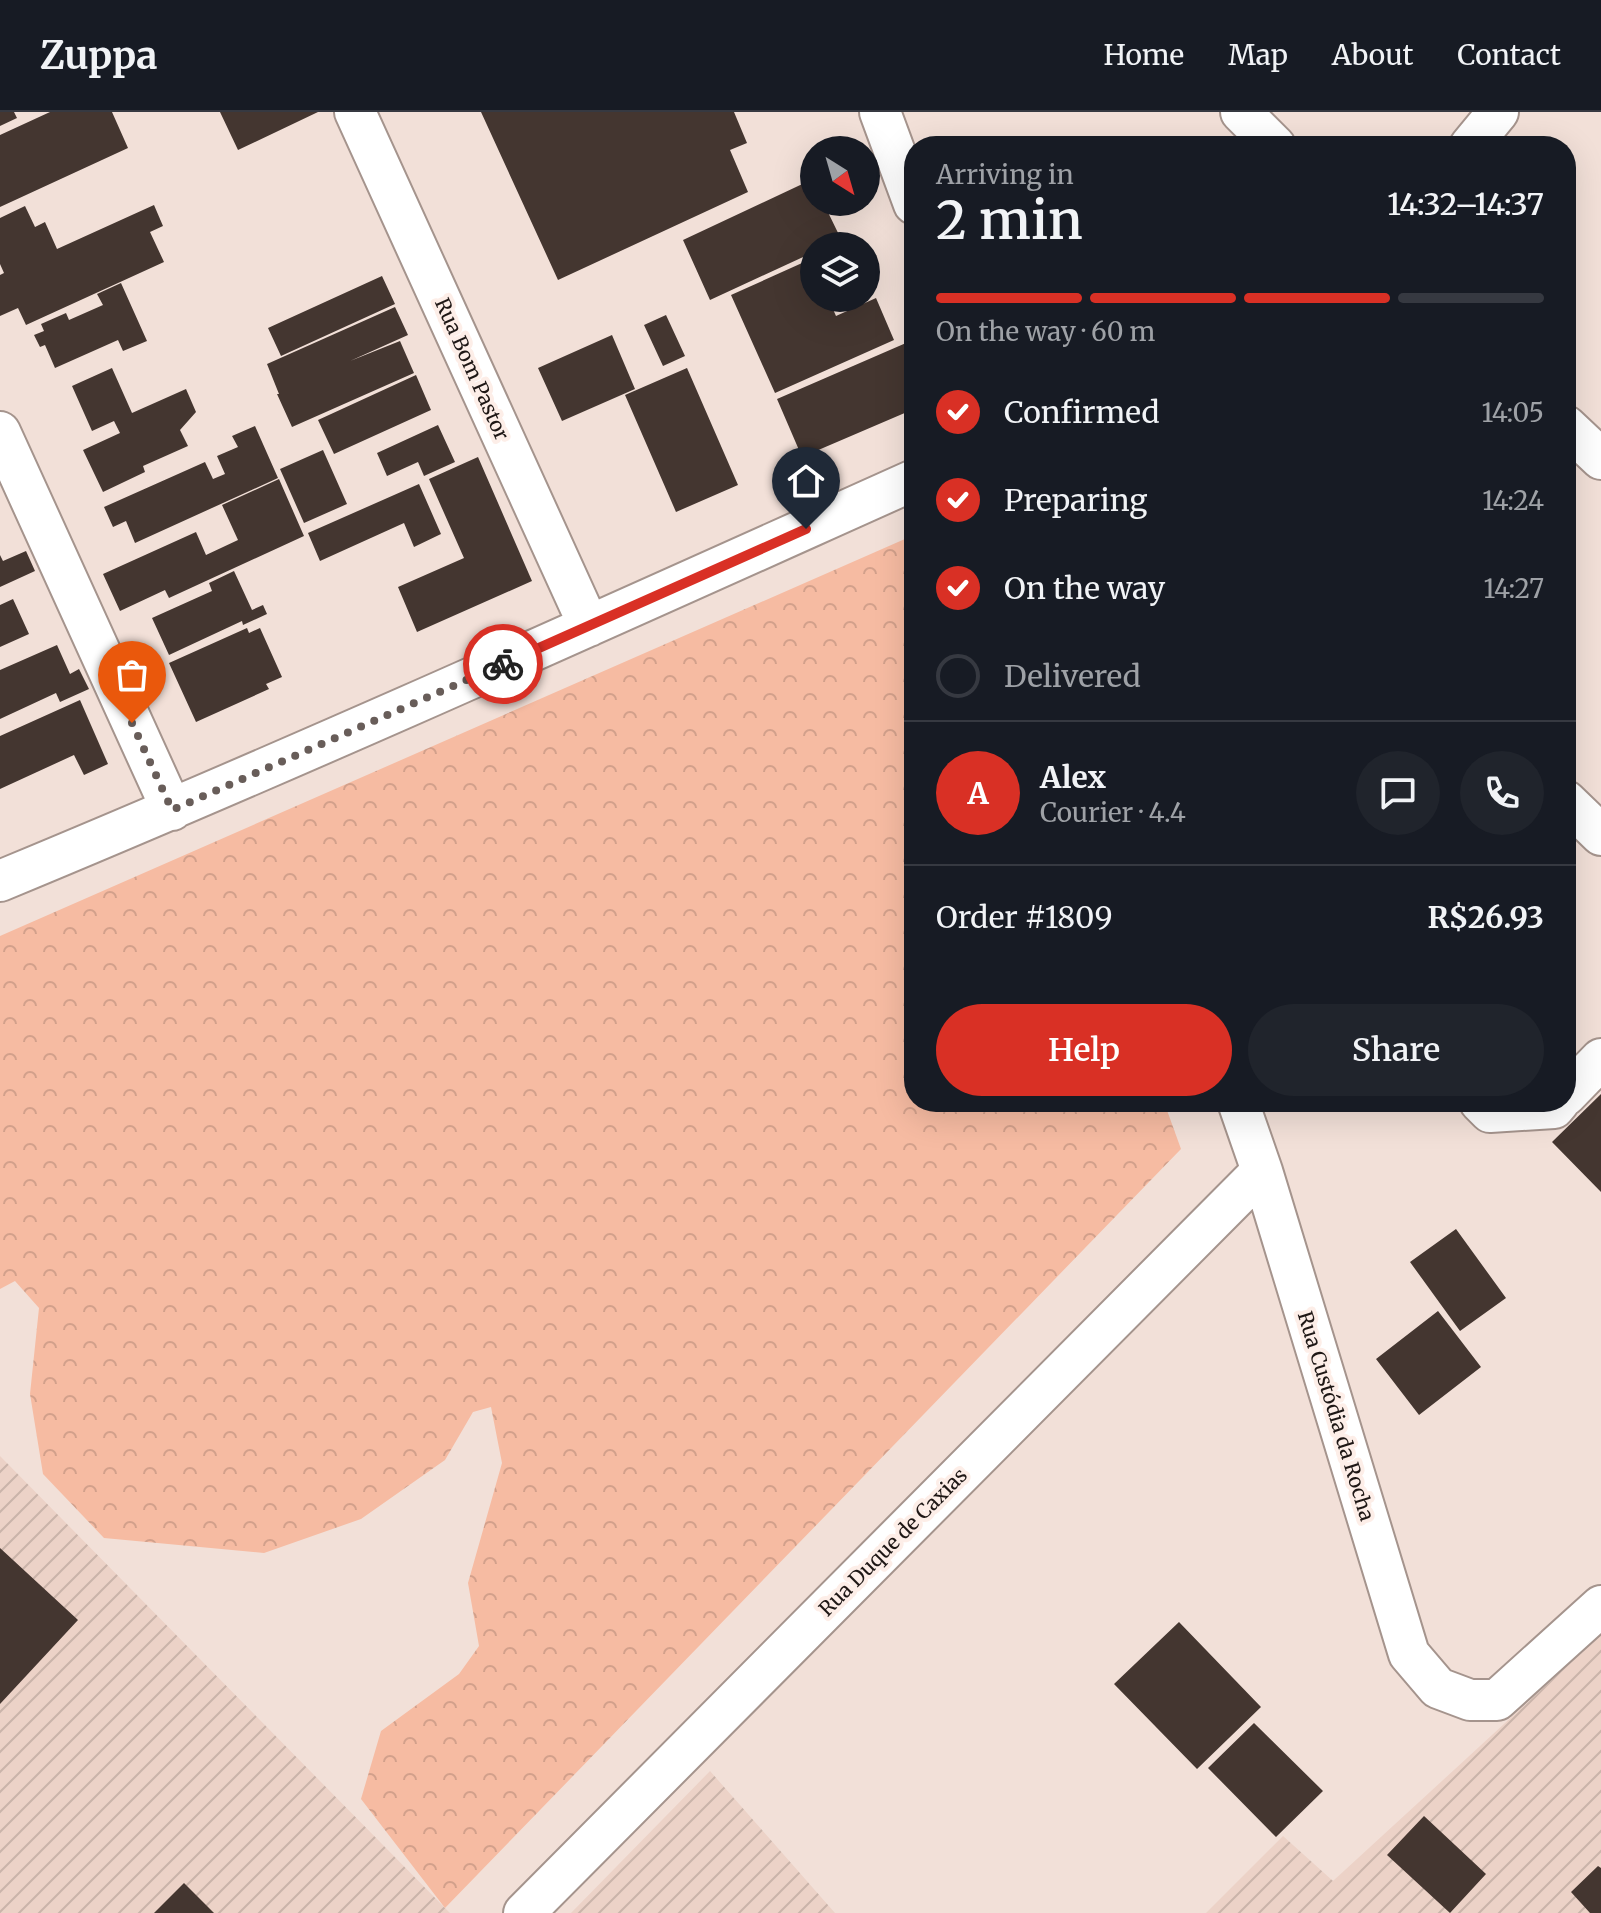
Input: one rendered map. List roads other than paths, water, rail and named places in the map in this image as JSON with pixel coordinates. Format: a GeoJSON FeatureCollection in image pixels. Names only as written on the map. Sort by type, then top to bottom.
{"type":"FeatureCollection","features":[{"type":"Feature","properties":{"kind":"street","name":"Rua Bom Pastor"},"geometry":{"type":"LineString","coordinates":[[355,112],[589,626]]}},
{"type":"Feature","properties":{"kind":"street"},"geometry":{"type":"LineString","coordinates":[[880,112],[904,164]]}},
{"type":"Feature","properties":{"kind":"street"},"geometry":{"type":"LineString","coordinates":[[1241,112],[1265,136]]}},
{"type":"Feature","properties":{"kind":"street"},"geometry":{"type":"LineString","coordinates":[[1478,136],[1498,112]]}},
{"type":"Feature","properties":{"kind":"street"},"geometry":{"type":"LineString","coordinates":[[0,432],[172,810]]}},
{"type":"Feature","properties":{"kind":"street"},"geometry":{"type":"LineString","coordinates":[[1576,435],[1601,459]]}},
{"type":"Feature","properties":{"kind":"street"},"geometry":{"type":"LineString","coordinates":[[0,881],[172,810],[904,484]]}},
{"type":"Feature","properties":{"kind":"street"},"geometry":{"type":"LineString","coordinates":[[1576,811],[1601,835]]}},
{"type":"Feature","properties":{"kind":"street"},"geometry":{"type":"LineString","coordinates":[[1576,1085],[1601,1059]]}},
{"type":"Feature","properties":{"kind":"street","name":"Rua Custódia da Rocha"},"geometry":{"type":"LineString","coordinates":[[1241,1112],[1409,1654],[1438,1688],[1470,1700],[1497,1700],[1601,1606]]}},
{"type":"Feature","properties":{"kind":"street","name":"Rua Duque de Caxias"},"geometry":{"type":"LineString","coordinates":[[524,1913],[1262,1171]]}}]}
